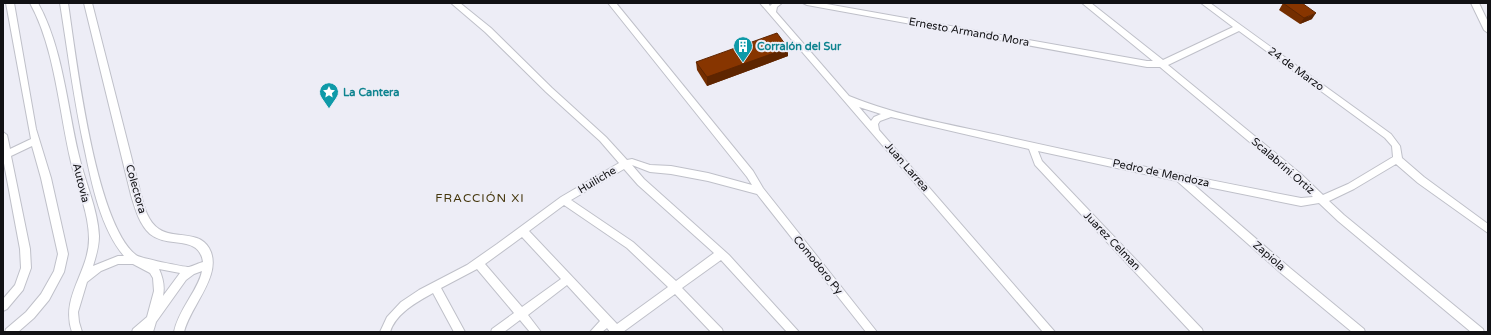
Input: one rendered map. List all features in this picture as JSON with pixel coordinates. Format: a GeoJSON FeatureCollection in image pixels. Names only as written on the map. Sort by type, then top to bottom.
{"type":"FeatureCollection","features":[{"type":"Feature","properties":{"kind":"street"},"geometry":{"type":"LineString","coordinates":[[10,3],[35,141],[46,178],[62,245],[62,261],[56,279],[45,297],[30,314],[10,332]]}},
{"type":"Feature","properties":{"kind":"street","name":"Autovía"},"geometry":{"type":"LineString","coordinates":[[34,3],[47,32],[79,179],[93,229],[94,243],[91,261],[74,308],[73,318],[77,332]]}},
{"type":"Feature","properties":{"kind":"street","name":"Autovía"},"geometry":{"type":"LineString","coordinates":[[64,3],[80,108],[108,223],[125,250],[134,260],[154,270],[158,278],[159,291],[148,332]]}},
{"type":"Feature","properties":{"kind":"street","name":"Colectora"},"geometry":{"type":"LineString","coordinates":[[88,3],[136,195],[144,218],[156,233],[198,243],[207,252],[208,264]]}},
{"type":"Feature","properties":{"kind":"street","name":"Huiliche"},"geometry":{"type":"LineString","coordinates":[[455,3],[519,59],[549,90],[603,139],[625,164],[564,200],[604,226],[654,265],[718,332]]}},
{"type":"Feature","properties":{"kind":"street","name":"Comodoro Py"},"geometry":{"type":"LineString","coordinates":[[612,3],[750,174],[784,223],[872,332]]}},
{"type":"Feature","properties":{"kind":"street","name":"Juan Larrea"},"geometry":{"type":"LineString","coordinates":[[764,3],[1050,332]]}},
{"type":"Feature","properties":{"kind":"street"},"geometry":{"type":"LineString","coordinates":[[772,12],[774,6],[778,3]]}},
{"type":"Feature","properties":{"kind":"street","name":"Ernesto Armando Mora"},"geometry":{"type":"LineString","coordinates":[[808,3],[1130,62],[1162,64],[1239,28]]}},
{"type":"Feature","properties":{"kind":"street","name":"Scalabrini Ortiz"},"geometry":{"type":"LineString","coordinates":[[1086,3],[1298,177],[1341,218],[1479,332]]}},
{"type":"Feature","properties":{"kind":"street","name":"24 de Marzo"},"geometry":{"type":"LineString","coordinates":[[1205,3],[1388,136],[1396,145],[1398,153],[1397,159]]}},
{"type":"Feature","properties":{"kind":"street"},"geometry":{"type":"LineString","coordinates":[[1475,3],[1488,30]]}},
{"type":"Feature","properties":{"kind":"street"},"geometry":{"type":"LineString","coordinates":[[1130,62],[1140,57],[1141,47]]}},
{"type":"Feature","properties":{"kind":"street","name":"Pedro de Mendoza"},"geometry":{"type":"LineString","coordinates":[[847,98],[864,106],[891,114],[1032,146],[1301,202],[1322,200],[1332,197],[1397,159]]}},
{"type":"Feature","properties":{"kind":"street"},"geometry":{"type":"LineString","coordinates":[[875,130],[874,124],[877,119],[891,114]]}},
{"type":"Feature","properties":{"kind":"street"},"geometry":{"type":"LineString","coordinates":[[3,135],[25,249],[26,268],[19,287],[3,306]]}},
{"type":"Feature","properties":{"kind":"street"},"geometry":{"type":"LineString","coordinates":[[5,149],[35,141]]}},
{"type":"Feature","properties":{"kind":"street","name":"Juarez Celman"},"geometry":{"type":"LineString","coordinates":[[1032,146],[1038,163],[1198,332]]}},
{"type":"Feature","properties":{"kind":"street"},"geometry":{"type":"LineString","coordinates":[[1397,159],[1421,180],[1488,229]]}},
{"type":"Feature","properties":{"kind":"street"},"geometry":{"type":"LineString","coordinates":[[762,193],[708,177],[671,170],[650,168],[632,162],[625,164],[642,182],[721,254],[794,332]]}},
{"type":"Feature","properties":{"kind":"street","name":"Zapiola"},"geometry":{"type":"LineString","coordinates":[[1180,177],[1286,271],[1360,332]]}},
{"type":"Feature","properties":{"kind":"street"},"geometry":{"type":"LineString","coordinates":[[388,331],[395,315],[406,305],[478,263],[564,200]]}},
{"type":"Feature","properties":{"kind":"street"},"geometry":{"type":"LineString","coordinates":[[523,231],[616,332],[721,254]]}},
{"type":"Feature","properties":{"kind":"street"},"geometry":{"type":"LineString","coordinates":[[83,280],[98,268],[118,260],[134,260],[190,271]]}},
{"type":"Feature","properties":{"kind":"street"},"geometry":{"type":"LineString","coordinates":[[478,263],[536,332]]}},
{"type":"Feature","properties":{"kind":"street"},"geometry":{"type":"LineString","coordinates":[[137,332],[152,319],[176,284],[190,271],[208,264]]}},
{"type":"Feature","properties":{"kind":"street"},"geometry":{"type":"LineString","coordinates":[[179,332],[184,315],[204,280],[208,264]]}},
{"type":"Feature","properties":{"kind":"street"},"geometry":{"type":"LineString","coordinates":[[496,332],[568,279]]}},
{"type":"Feature","properties":{"kind":"street"},"geometry":{"type":"LineString","coordinates":[[435,287],[460,332]]}},
{"type":"Feature","properties":{"kind":"street"},"geometry":{"type":"LineString","coordinates":[[595,332],[606,321]]}},
{"type":"Feature","properties":{"kind":"building"},"geometry":{"type":"Polygon","coordinates":[[[1283,3],[1302,3],[1316,13],[1304,18],[1283,3]]]}},
{"type":"Feature","properties":{"kind":"building"},"geometry":{"type":"Polygon","coordinates":[[[777,33],[788,48],[707,77],[696,62],[777,33]]]}},
{"type":"Feature","properties":{"kind":"place","name":"Corralón del Sur"},"geometry":{"type":"Point","coordinates":[743,63]}},
{"type":"Feature","properties":{"kind":"place","name":"La Cantera"},"geometry":{"type":"Point","coordinates":[329,109]}},
{"type":"Feature","properties":{"kind":"district","name":"FRACCIÓN XI"},"geometry":{"type":"Point","coordinates":[480,198]}}]}
